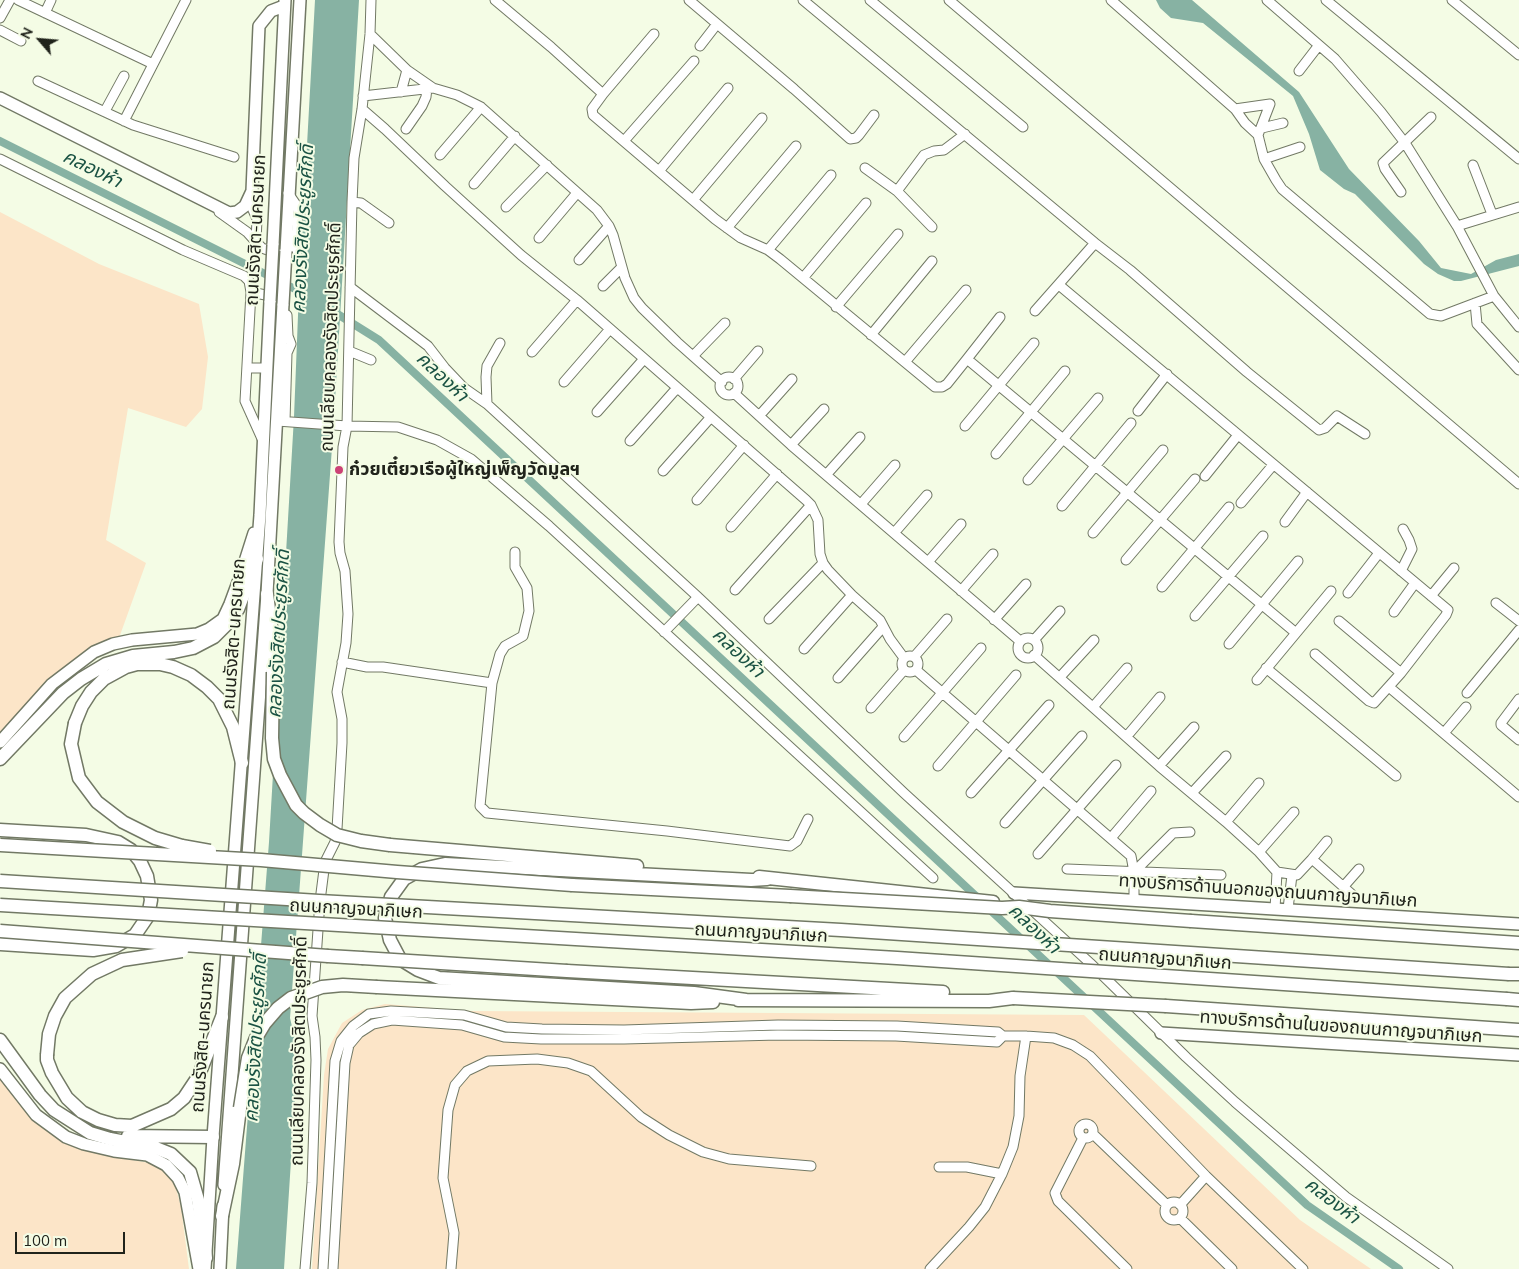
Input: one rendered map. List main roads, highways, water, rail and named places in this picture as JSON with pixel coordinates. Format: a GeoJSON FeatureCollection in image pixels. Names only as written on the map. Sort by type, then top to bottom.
{"type":"FeatureCollection","features":[{"type":"Feature","properties":{"kind":"highway"},"geometry":{"type":"LineString","coordinates":[[0,759],[63,693],[81,679],[106,664],[133,656],[193,648],[214,638],[231,620],[238,609],[257,559]]}},
{"type":"Feature","properties":{"kind":"highway"},"geometry":{"type":"LineString","coordinates":[[267,594],[272,632],[272,738],[274,759],[292,799],[304,813],[320,825],[337,834],[361,841],[390,845],[738,874],[792,882],[870,888],[996,902],[1020,908]]}},
{"type":"Feature","properties":{"kind":"highway"},"geometry":{"type":"LineString","coordinates":[[242,763],[233,727],[219,699],[192,675],[160,664],[137,664],[126,667],[104,679],[91,692],[82,706],[75,723],[71,744],[79,778],[97,802],[123,822],[155,838],[182,846],[261,860]]}},
{"type":"Feature","properties":{"kind":"highway"},"geometry":{"type":"LineString","coordinates":[[0,830],[86,835],[118,842],[131,850],[140,861],[147,876],[151,900],[148,916],[135,935],[116,946],[93,950],[0,944]]}},
{"type":"Feature","properties":{"kind":"highway"},"geometry":{"type":"LineString","coordinates":[[0,845],[261,860],[572,885],[1020,908],[1519,943]]}},
{"type":"Feature","properties":{"kind":"highway"},"geometry":{"type":"LineString","coordinates":[[746,1000],[694,993],[439,978],[418,970],[400,959],[390,940],[385,918],[391,897],[404,879],[422,869],[445,864],[750,880],[767,879]]}},
{"type":"Feature","properties":{"kind":"highway","name":"ถนนกาญจนาภิเษก"},"geometry":{"type":"LineString","coordinates":[[0,881],[319,902],[842,930],[1514,974]]}},
{"type":"Feature","properties":{"kind":"highway","name":"ถนนกาญจนาภิเษก"},"geometry":{"type":"LineString","coordinates":[[0,905],[887,958],[1513,999]]}},
{"type":"Feature","properties":{"kind":"highway"},"geometry":{"type":"LineString","coordinates":[[0,931],[242,950],[990,1001],[1013,998],[1140,1004],[1519,1030]]}},
{"type":"Feature","properties":{"kind":"highway"},"geometry":{"type":"LineString","coordinates":[[222,1017],[198,1076],[184,1098],[171,1109],[132,1126],[115,1125],[98,1120],[82,1112],[67,1098],[47,1060],[49,1034],[55,1016],[65,998],[92,974],[107,965],[136,957],[177,952],[242,950]]}},
{"type":"Feature","properties":{"kind":"highway"},"geometry":{"type":"LineString","coordinates":[[222,1216],[233,1164],[248,1058],[256,1038],[265,1023],[278,1008],[291,998],[322,987],[343,985],[691,1003],[889,994]]}},
{"type":"Feature","properties":{"kind":"highway"},"geometry":{"type":"LineString","coordinates":[[0,1040],[40,1095],[54,1110],[96,1136],[156,1148],[171,1154],[190,1172],[198,1200],[203,1265]]}},
{"type":"Feature","properties":{"kind":"highway"},"geometry":{"type":"LineString","coordinates":[[96,1136],[214,1137]]}},
{"type":"Feature","properties":{"kind":"main road","name":"ถนนรังสิต-นครนายก"},"geometry":{"type":"LineString","coordinates":[[220,1269],[228,1121],[267,594],[283,421],[283,304],[300,0]]}},
{"type":"Feature","properties":{"kind":"main road","name":"ถนนรังสิต-นครนายก"},"geometry":{"type":"LineString","coordinates":[[203,1265],[260,514],[284,3]]}},
{"type":"Feature","properties":{"kind":"main road"},"geometry":{"type":"LineString","coordinates":[[0,98],[229,213],[242,210],[252,191],[259,26],[271,11],[284,3]]}},
{"type":"Feature","properties":{"kind":"main road"},"geometry":{"type":"LineString","coordinates":[[0,742],[52,684],[94,652],[113,644],[132,640],[197,634],[209,629],[223,619],[240,577],[260,514]]}},
{"type":"Feature","properties":{"kind":"main road","name":"ทางบริการด้านนอกของถนนกาญจนาภิเษก"},"geometry":{"type":"LineString","coordinates":[[1014,893],[1519,924]]}},
{"type":"Feature","properties":{"kind":"main road","name":"ทางบริการด้านในของถนนกาญจนาภิเษก"},"geometry":{"type":"LineString","coordinates":[[1161,1033],[1519,1056]]}},
{"type":"Feature","properties":{"kind":"main road"},"geometry":{"type":"LineString","coordinates":[[0,1069],[36,1114],[66,1137],[84,1144],[114,1151],[147,1155],[166,1165],[178,1178],[185,1192],[203,1265]]}},
{"type":"Feature","properties":{"kind":"main road"},"geometry":{"type":"LineString","coordinates":[[214,1137],[228,1121]]}},
{"type":"Feature","properties":{"kind":"water","name":"คลองรังสิตประยูรศักดิ์"},"geometry":{"type":"Polygon","coordinates":[[[315,0],[359,0],[333,434],[290,1018],[298,1052],[284,1269],[236,1269],[269,842],[294,417],[315,0]]]}},
{"type":"Feature","properties":{"kind":"water"},"geometry":{"type":"Polygon","coordinates":[[[1156,0],[1192,0],[1299,92],[1349,169],[1419,241],[1441,268],[1471,274],[1496,260],[1519,254],[1519,266],[1461,281],[1454,281],[1438,274],[1424,264],[1355,194],[1344,189],[1320,170],[1309,134],[1293,96],[1203,23],[1171,18],[1160,8],[1156,0]]]}},
{"type":"Feature","properties":{"kind":"waterway","name":"คลองห้า"},"geometry":{"type":"LineString","coordinates":[[0,141],[307,295]]}},
{"type":"Feature","properties":{"kind":"waterway","name":"คลองห้า"},"geometry":{"type":"LineString","coordinates":[[331,310],[379,340],[979,899]]}},
{"type":"Feature","properties":{"kind":"waterway","name":"คลองห้า"},"geometry":{"type":"LineString","coordinates":[[987,907],[1307,1205],[1399,1269]]}},
{"type":"Feature","properties":{"kind":"place","name":"ก๋วยเตี๋ยวเรือผู้ใหญ่เพ็ญวัดมูลฯ"},"geometry":{"type":"Point","coordinates":[339,470]}}]}
